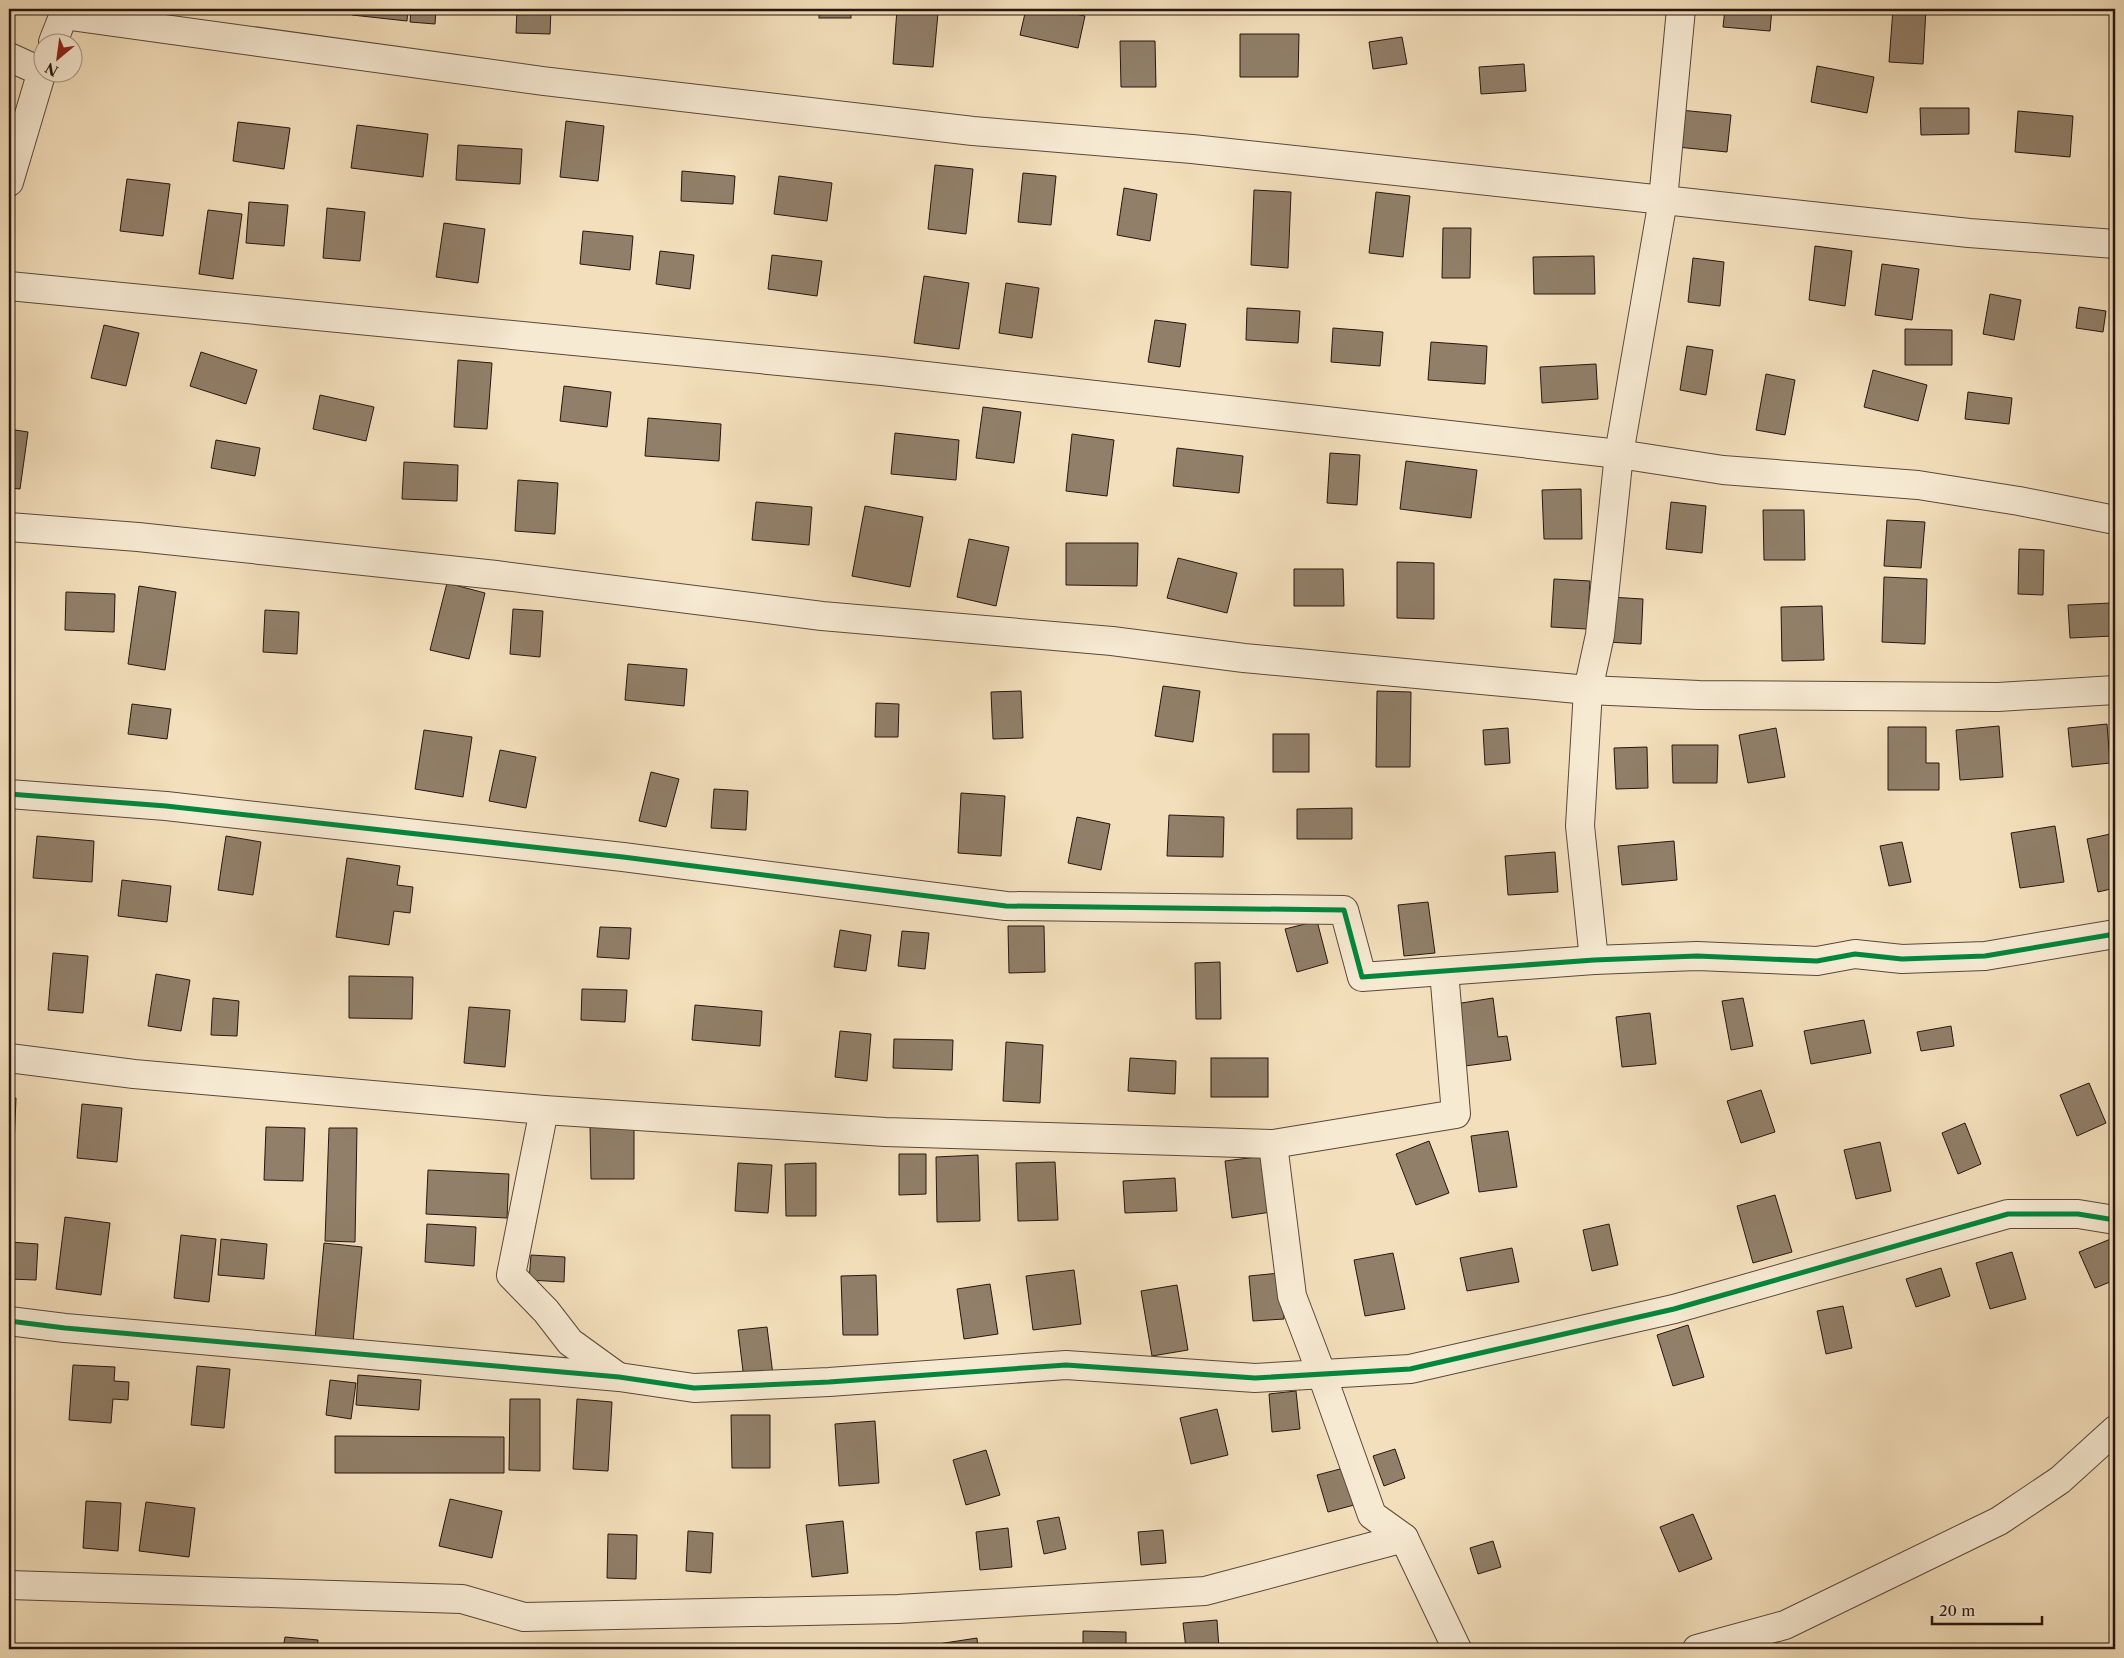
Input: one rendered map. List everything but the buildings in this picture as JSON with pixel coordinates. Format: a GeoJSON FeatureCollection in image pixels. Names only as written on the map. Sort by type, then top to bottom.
{"type":"FeatureCollection","features":[{"type":"Feature","properties":{"kind":"street"},"geometry":{"type":"LineString","coordinates":[[1594,960],[1580,826],[1588,690],[1600,635],[1619,454],[1664,200],[1681,9]]}},
{"type":"Feature","properties":{"kind":"street"},"geometry":{"type":"LineString","coordinates":[[57,32],[64,12],[543,81],[973,131],[1192,149],[1969,233],[2115,244]]}},
{"type":"Feature","properties":{"kind":"street"},"geometry":{"type":"LineString","coordinates":[[9,58],[32,67]]}},
{"type":"Feature","properties":{"kind":"street"},"geometry":{"type":"LineString","coordinates":[[9,182],[39,82]]}},
{"type":"Feature","properties":{"kind":"street"},"geometry":{"type":"LineString","coordinates":[[9,286],[882,370],[1619,454],[1723,470],[1918,486],[2019,501],[2115,520]]}},
{"type":"Feature","properties":{"kind":"street"},"geometry":{"type":"LineString","coordinates":[[9,527],[138,537],[496,575],[822,616],[1094,639],[1244,658],[1588,690],[1699,695],[1998,696],[2115,690]]}},
{"type":"Feature","properties":{"kind":"street"},"geometry":{"type":"LineString","coordinates":[[9,794],[166,806],[614,856],[1006,906],[1344,910],[1362,976],[1594,960],[1696,956],[1818,961],[1855,954],[1902,959],[1985,956],[2115,934]]}},
{"type":"Feature","properties":{"kind":"street"},"geometry":{"type":"LineString","coordinates":[[9,1058],[134,1074],[544,1110],[885,1132],[1273,1144],[1456,1114],[1444,971]]}},
{"type":"Feature","properties":{"kind":"street"},"geometry":{"type":"LineString","coordinates":[[544,1110],[511,1275],[546,1311],[570,1342],[619,1377]]}},
{"type":"Feature","properties":{"kind":"street"},"geometry":{"type":"LineString","coordinates":[[1273,1144],[1292,1296],[1372,1515],[1404,1538],[1457,1649]]}},
{"type":"Feature","properties":{"kind":"street"},"geometry":{"type":"LineString","coordinates":[[9,1321],[66,1328],[619,1377],[694,1388],[830,1382],[1066,1365],[1255,1378],[1322,1375],[1410,1369],[1674,1309],[2008,1214],[2078,1214],[2115,1220]]}},
{"type":"Feature","properties":{"kind":"street"},"geometry":{"type":"LineString","coordinates":[[1697,1649],[1785,1626],[1999,1521],[2060,1480],[2115,1430]]}},
{"type":"Feature","properties":{"kind":"street"},"geometry":{"type":"LineString","coordinates":[[9,1585],[462,1598],[524,1617],[898,1609],[1205,1591],[1404,1538]]}},
{"type":"Feature","properties":{"kind":"cycle path"},"geometry":{"type":"LineString","coordinates":[[9,794],[166,806],[623,857],[1006,906],[1344,910],[1362,977],[1594,960],[1697,956],[1817,961],[1855,954],[1902,959],[1985,956],[2115,934]]}},
{"type":"Feature","properties":{"kind":"cycle path"},"geometry":{"type":"LineString","coordinates":[[9,1321],[65,1328],[619,1377],[694,1388],[829,1382],[1066,1365],[1255,1378],[1410,1369],[1674,1309],[2008,1214],[2078,1214],[2115,1220]]}}]}
